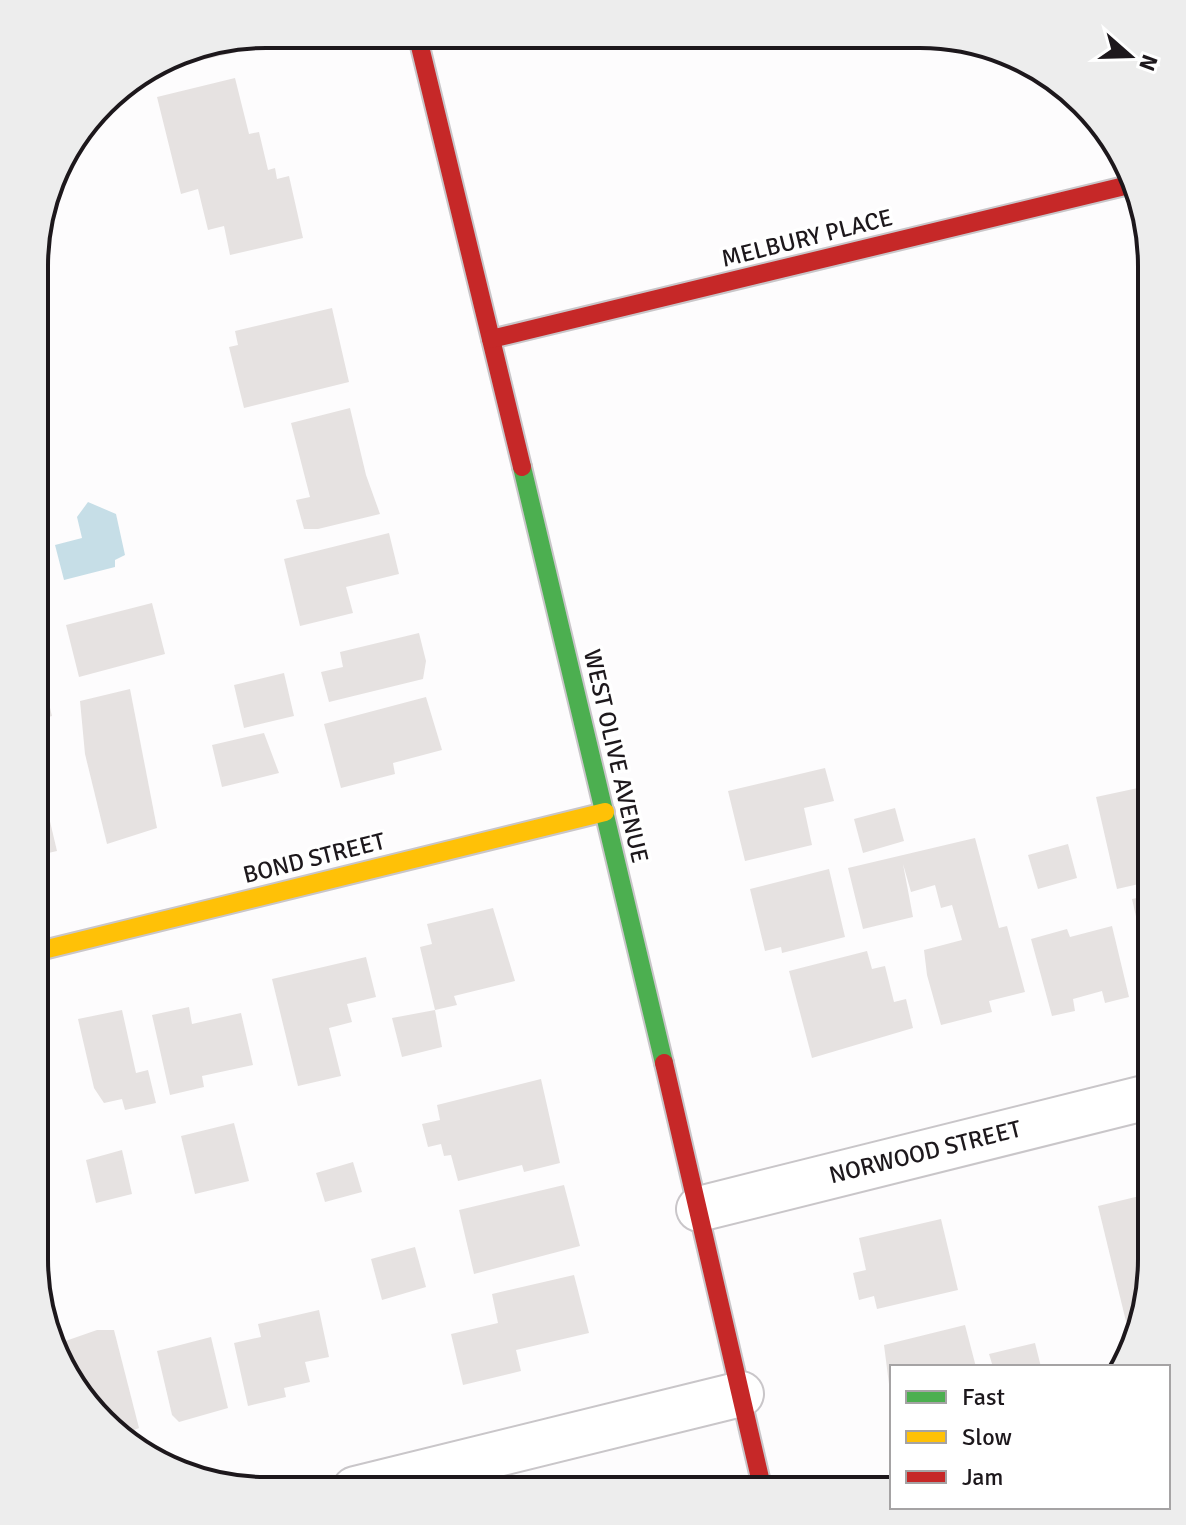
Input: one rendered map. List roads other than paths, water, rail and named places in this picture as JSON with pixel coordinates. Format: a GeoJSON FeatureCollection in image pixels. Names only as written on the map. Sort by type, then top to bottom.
{"type":"FeatureCollection","features":[{"type":"Feature","properties":{"kind":"street","name":"WEST OLIVE AVENUE"},"geometry":{"type":"LineString","coordinates":[[420,48],[605,812],[760,1477]]}},
{"type":"Feature","properties":{"kind":"street","name":"MELBURY PLACE"},"geometry":{"type":"LineString","coordinates":[[491,339],[1122,187]]}},
{"type":"Feature","properties":{"kind":"street","name":"BOND STREET"},"geometry":{"type":"LineString","coordinates":[[48,949],[605,812]]}},
{"type":"Feature","properties":{"kind":"street","name":"NORWOOD STREET"},"geometry":{"type":"LineString","coordinates":[[699,1209],[1138,1099]]}},
{"type":"Feature","properties":{"kind":"street"},"geometry":{"type":"LineString","coordinates":[[404,1477],[741,1394]]}},
{"type":"Feature","properties":{"kind":"water"},"geometry":{"type":"Polygon","coordinates":[[[88,502],[116,514],[125,555],[115,560],[115,567],[64,580],[55,545],[82,538],[77,517],[88,502]]]}}]}
